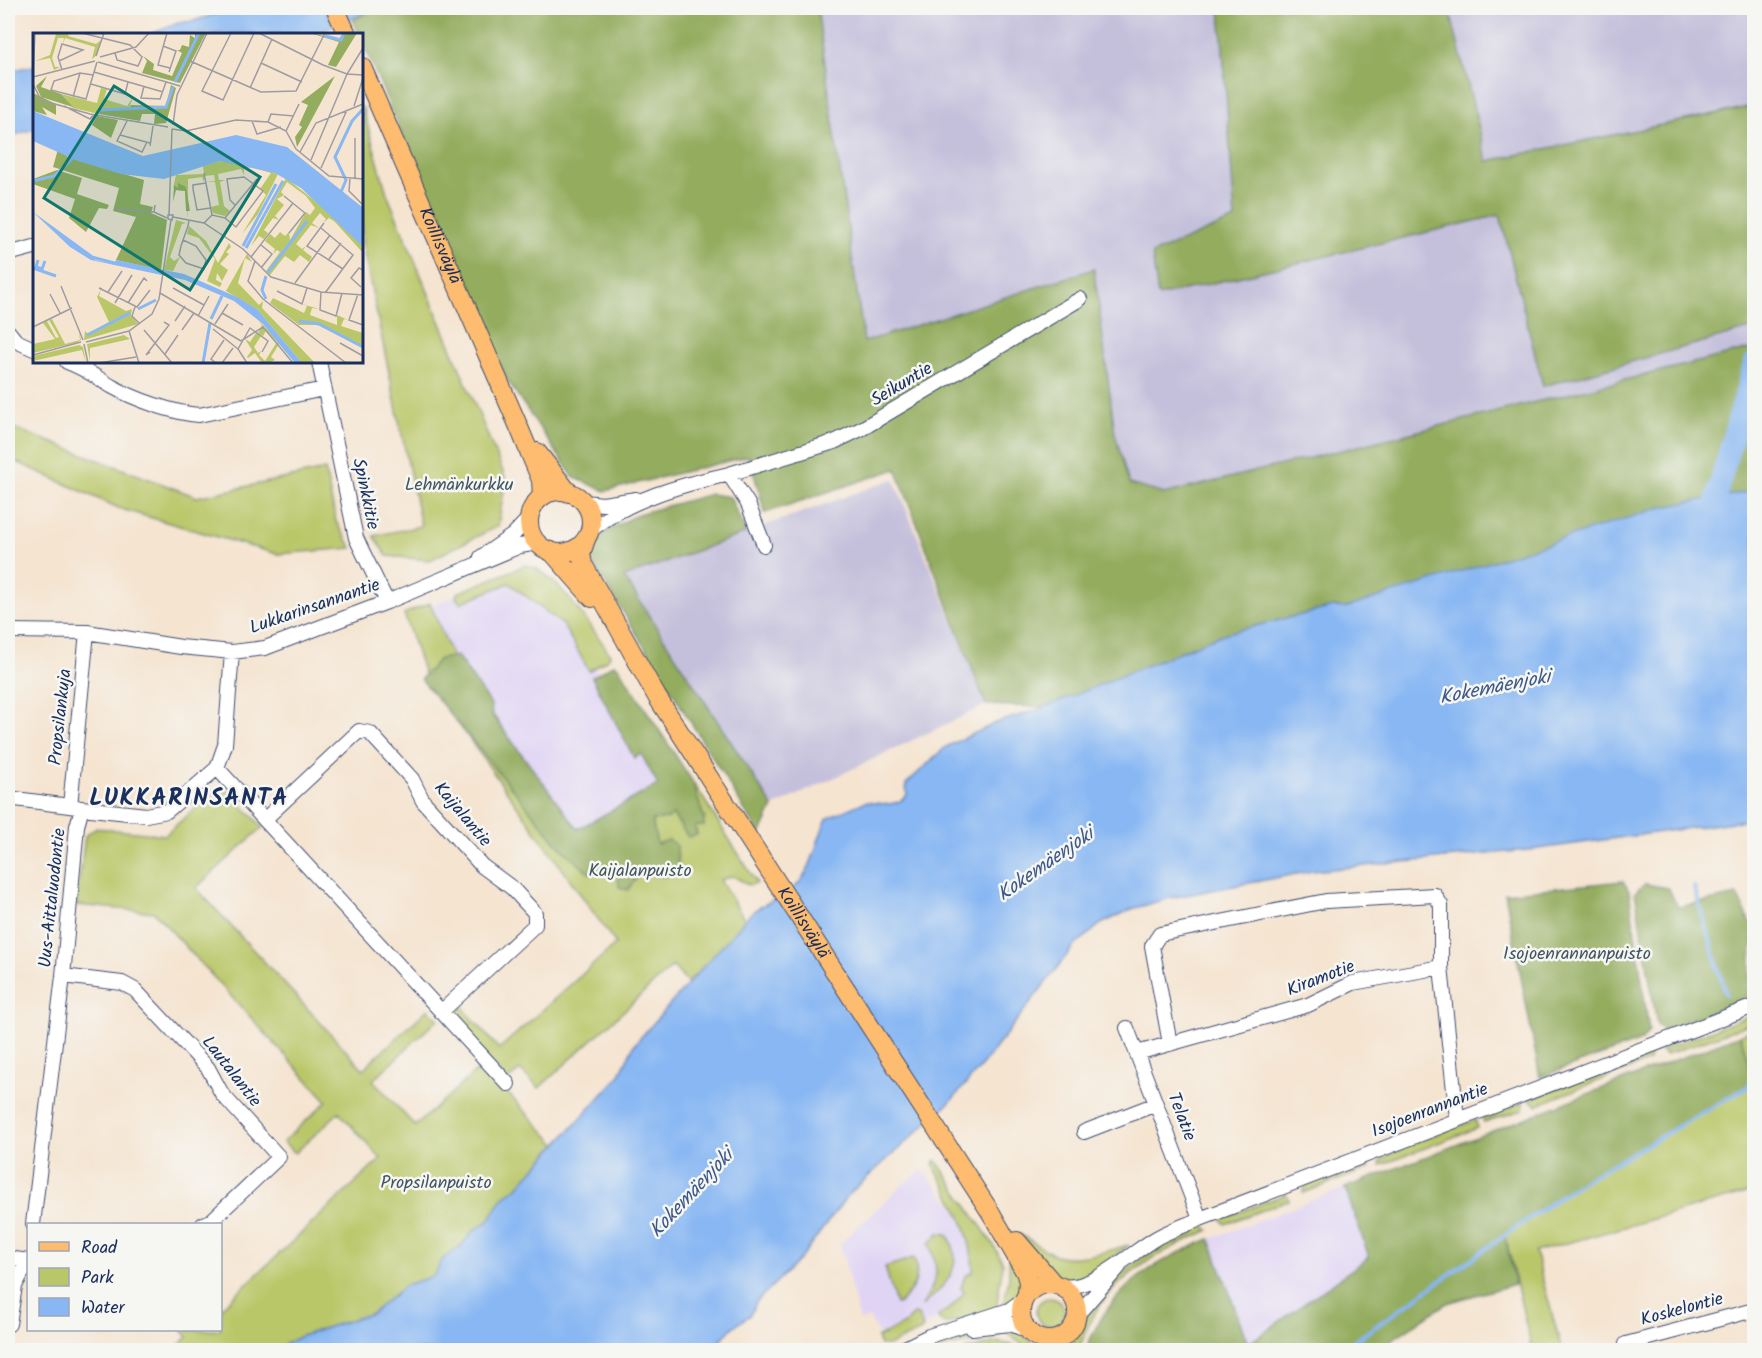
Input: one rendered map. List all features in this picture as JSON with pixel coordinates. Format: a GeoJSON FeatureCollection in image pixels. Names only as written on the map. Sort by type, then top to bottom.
{"type":"FeatureCollection","features":[{"type":"Feature","properties":{"kind":"main road"},"geometry":{"type":"LineString","coordinates":[[335,8],[347,33]]}},
{"type":"Feature","properties":{"kind":"main road","name":"Koillisväylä"},"geometry":{"type":"LineString","coordinates":[[363,69],[518,424],[541,480],[542,497]]}},
{"type":"Feature","properties":{"kind":"main road","name":"Koillisväylä"},"geometry":{"type":"LineString","coordinates":[[518,424],[553,475],[577,497]]}},
{"type":"Feature","properties":{"kind":"main road"},"geometry":{"type":"LineString","coordinates":[[555,492],[577,497],[591,518],[588,535],[569,551],[544,547],[531,531],[530,517],[542,497],[555,492]]}},
{"type":"Feature","properties":{"kind":"main road","name":"Koillisväylä"},"geometry":{"type":"LineString","coordinates":[[588,535],[581,554],[583,564],[618,630],[657,697],[991,1213],[1025,1272],[1028,1282],[1026,1296]]}},
{"type":"Feature","properties":{"kind":"main road","name":"Koillisväylä"},"geometry":{"type":"LineString","coordinates":[[544,547],[560,559],[618,630]]}},
{"type":"Feature","properties":{"kind":"main road","name":"Koillisväylä"},"geometry":{"type":"LineString","coordinates":[[991,1213],[1058,1285]]}},
{"type":"Feature","properties":{"kind":"main road"},"geometry":{"type":"LineString","coordinates":[[1041,1285],[1058,1285],[1073,1297],[1077,1315],[1067,1342],[1036,1339],[1021,1314],[1026,1296],[1041,1285]]}},
{"type":"Feature","properties":{"kind":"street"},"geometry":{"type":"LineString","coordinates":[[8,254],[33,247]]}},
{"type":"Feature","properties":{"kind":"street","name":"Seikuntie"},"geometry":{"type":"LineString","coordinates":[[577,497],[603,504],[656,495],[834,442],[863,428],[1080,299]]}},
{"type":"Feature","properties":{"kind":"street"},"geometry":{"type":"LineString","coordinates":[[8,331],[16,341],[33,349]]}},
{"type":"Feature","properties":{"kind":"street"},"geometry":{"type":"LineString","coordinates":[[70,363],[86,369],[112,387],[180,413],[199,415],[324,389]]}},
{"type":"Feature","properties":{"kind":"street","name":"Spinkkitie"},"geometry":{"type":"LineString","coordinates":[[319,363],[356,538],[387,602]]}},
{"type":"Feature","properties":{"kind":"street"},"geometry":{"type":"LineString","coordinates":[[729,474],[748,504],[764,545]]}},
{"type":"Feature","properties":{"kind":"street","name":"Seikuntie"},"geometry":{"type":"LineString","coordinates":[[588,535],[610,517],[656,495]]}},
{"type":"Feature","properties":{"kind":"street","name":"Lukkarinsannantie"},"geometry":{"type":"LineString","coordinates":[[451,575],[513,535],[530,517]]}},
{"type":"Feature","properties":{"kind":"street","name":"Lukkarinsannantie"},"geometry":{"type":"LineString","coordinates":[[8,631],[87,632],[180,647],[232,652],[265,648],[387,602],[520,546],[544,547]]}},
{"type":"Feature","properties":{"kind":"street","name":"Propsilankuja"},"geometry":{"type":"LineString","coordinates":[[76,807],[87,632]]}},
{"type":"Feature","properties":{"kind":"street"},"geometry":{"type":"LineString","coordinates":[[232,652],[225,745],[217,768],[508,1084]]}},
{"type":"Feature","properties":{"kind":"street","name":"Kaijalantie"},"geometry":{"type":"LineString","coordinates":[[265,819],[359,731],[370,733],[412,779],[423,801],[474,858],[512,888],[535,913],[535,925],[441,1012]]}},
{"type":"Feature","properties":{"kind":"street","name":"Uus-Aittaluodontie"},"geometry":{"type":"LineString","coordinates":[[33,1223],[63,976],[77,826],[76,807],[146,815],[166,812],[217,768]]}},
{"type":"Feature","properties":{"kind":"street"},"geometry":{"type":"LineString","coordinates":[[8,798],[76,807]]}},
{"type":"Feature","properties":{"kind":"street"},"geometry":{"type":"LineString","coordinates":[[1170,1044],[1152,946],[1160,934],[1326,901],[1435,895],[1441,905],[1441,967],[1457,1119]]}},
{"type":"Feature","properties":{"kind":"street","name":"Kiramotie"},"geometry":{"type":"LineString","coordinates":[[1137,1053],[1308,1005],[1353,983],[1441,967]]}},
{"type":"Feature","properties":{"kind":"street","name":"Lautalantie"},"geometry":{"type":"LineString","coordinates":[[63,976],[122,982],[135,990],[208,1068],[222,1094],[279,1157],[211,1221],[206,1223]]}},
{"type":"Feature","properties":{"kind":"street","name":"Isojoenrannantie"},"geometry":{"type":"LineString","coordinates":[[1058,1285],[1071,1288],[1086,1284],[1160,1236],[1200,1219],[1755,1006]]}},
{"type":"Feature","properties":{"kind":"street","name":"Telatie"},"geometry":{"type":"LineString","coordinates":[[1126,1029],[1200,1219]]}},
{"type":"Feature","properties":{"kind":"street"},"geometry":{"type":"LineString","coordinates":[[1084,1132],[1156,1104]]}},
{"type":"Feature","properties":{"kind":"street"},"geometry":{"type":"LineString","coordinates":[[8,1258],[27,1261]]}},
{"type":"Feature","properties":{"kind":"street","name":"Isojoenrannantie"},"geometry":{"type":"LineString","coordinates":[[1077,1315],[1124,1260]]}},
{"type":"Feature","properties":{"kind":"street"},"geometry":{"type":"LineString","coordinates":[[9,1324],[15,1286],[27,1263]]}},
{"type":"Feature","properties":{"kind":"street"},"geometry":{"type":"LineString","coordinates":[[958,1328],[969,1321],[1009,1310],[1026,1296]]}},
{"type":"Feature","properties":{"kind":"street","name":"Koskelontie"},"geometry":{"type":"LineString","coordinates":[[1628,1350],[1626,1344],[1755,1310]]}},
{"type":"Feature","properties":{"kind":"street"},"geometry":{"type":"LineString","coordinates":[[901,1350],[929,1336],[958,1328],[1011,1324],[1036,1339]]}},
{"type":"Feature","properties":{"kind":"shaded area"},"geometry":{"type":"Polygon","coordinates":[[[817,8],[1754,8],[1754,490],[986,705],[773,807],[624,577],[894,479],[972,669],[896,469],[864,342],[817,8]]]}},
{"type":"Feature","properties":{"kind":"shaded area"},"geometry":{"type":"Polygon","coordinates":[[[511,572],[564,609],[659,786],[576,831],[453,659],[432,605],[511,572]]]}},
{"type":"Feature","properties":{"kind":"shaded area"},"geometry":{"type":"Polygon","coordinates":[[[922,1170],[953,1205],[985,1259],[953,1313],[888,1341],[880,1337],[869,1318],[860,1321],[840,1244],[900,1187],[922,1170]]]}},
{"type":"Feature","properties":{"kind":"shaded area"},"geometry":{"type":"Polygon","coordinates":[[[1345,1188],[1369,1257],[1247,1344],[1210,1239],[1345,1188]]]}},
{"type":"Feature","properties":{"kind":"green space"},"geometry":{"type":"Polygon","coordinates":[[[376,8],[817,8],[864,342],[1094,269],[1115,434],[1129,484],[1164,494],[1754,348],[1754,493],[1346,608],[1333,607],[1223,634],[1046,707],[986,705],[896,469],[765,513],[749,456],[605,491],[573,477],[507,380],[363,43],[363,33],[359,33],[353,20],[376,8]]]}},
{"type":"Feature","properties":{"kind":"green space"},"geometry":{"type":"Polygon","coordinates":[[[1220,8],[1449,8],[1487,161],[1754,106],[1754,328],[1543,386],[1500,215],[1158,296],[1152,254],[1235,219],[1220,8]]]}},
{"type":"Feature","properties":{"kind":"green space","name":"Lehmänkurkku"},"geometry":{"type":"Polygon","coordinates":[[[363,110],[387,194],[506,479],[498,526],[430,560],[387,556],[374,536],[421,526],[363,248],[363,110]]]}},
{"type":"Feature","properties":{"kind":"green space"},"geometry":{"type":"Polygon","coordinates":[[[8,426],[197,497],[325,470],[336,522],[352,548],[277,554],[121,509],[8,458],[8,426]]]}},
{"type":"Feature","properties":{"kind":"green space"},"geometry":{"type":"Polygon","coordinates":[[[711,494],[730,497],[746,533],[624,577],[773,807],[760,835],[590,558],[602,534],[638,514],[711,494]]]}},
{"type":"Feature","properties":{"kind":"green space"},"geometry":{"type":"Polygon","coordinates":[[[526,565],[538,570],[561,589],[610,654],[609,658],[589,671],[563,625],[509,583],[460,603],[456,597],[457,593],[526,565]]]}},
{"type":"Feature","properties":{"kind":"green space","name":"Kaijalanpuisto"},"geometry":{"type":"Polygon","coordinates":[[[430,603],[453,659],[576,831],[659,786],[697,835],[695,826],[705,818],[697,803],[694,784],[757,883],[749,885],[733,876],[720,880],[745,920],[727,943],[687,983],[673,966],[539,1088],[520,1070],[507,1081],[453,1021],[453,1010],[463,1001],[464,1009],[499,1049],[616,944],[425,677],[404,614],[430,603]]]}},
{"type":"Feature","properties":{"kind":"green space"},"geometry":{"type":"Polygon","coordinates":[[[457,656],[491,705],[492,715],[578,829],[658,785],[641,754],[634,758],[592,677],[614,664],[619,668],[694,784],[704,821],[704,826],[695,826],[697,835],[688,837],[673,815],[668,819],[652,820],[657,844],[669,840],[677,846],[678,866],[665,877],[640,873],[628,890],[619,887],[618,876],[609,873],[589,873],[562,849],[421,679],[439,659],[457,656]]]}},
{"type":"Feature","properties":{"kind":"green space","name":"Propsilanpuisto"},"geometry":{"type":"Polygon","coordinates":[[[215,791],[228,791],[263,827],[196,888],[363,1069],[428,1009],[438,1019],[373,1080],[415,1126],[482,1066],[556,1144],[518,1187],[504,1197],[488,1222],[474,1230],[460,1247],[443,1259],[434,1276],[406,1285],[372,1313],[301,1336],[274,1350],[173,1350],[188,1337],[183,1331],[222,1331],[222,1307],[381,1159],[339,1112],[295,1153],[283,1142],[327,1101],[154,912],[76,905],[85,836],[96,828],[165,835],[215,791]]]}},
{"type":"Feature","properties":{"kind":"green space","name":"Isojoenrannanpuisto"},"geometry":{"type":"Polygon","coordinates":[[[1623,881],[1629,891],[1649,1031],[1641,1041],[1540,1077],[1505,893],[1623,881]]]}},
{"type":"Feature","properties":{"kind":"green space","name":"Isojoenrannanpuisto"},"geometry":{"type":"Polygon","coordinates":[[[1645,884],[1668,888],[1678,907],[1737,895],[1754,931],[1747,998],[1663,1031],[1657,1024],[1635,892],[1645,884]]]}},
{"type":"Feature","properties":{"kind":"green space"},"geometry":{"type":"Polygon","coordinates":[[[1754,1014],[1754,1022],[1665,1055],[1661,1050],[1754,1014]]]}},
{"type":"Feature","properties":{"kind":"green space"},"geometry":{"type":"Polygon","coordinates":[[[1754,1029],[1754,1191],[1535,1252],[1562,1350],[1532,1350],[1505,1235],[1578,1184],[1752,1072],[1740,1035],[1754,1029]]]}},
{"type":"Feature","properties":{"kind":"green space"},"geometry":{"type":"Polygon","coordinates":[[[1740,1035],[1752,1072],[1749,1086],[1578,1184],[1505,1235],[1515,1284],[1447,1303],[1376,1350],[1086,1350],[1107,1310],[1135,1280],[1170,1257],[1210,1239],[1248,1344],[1369,1257],[1345,1188],[1740,1035]]]}},
{"type":"Feature","properties":{"kind":"green space"},"geometry":{"type":"Polygon","coordinates":[[[1646,1054],[1650,1055],[1649,1061],[1537,1105],[1529,1099],[1646,1054]]]}},
{"type":"Feature","properties":{"kind":"green space"},"geometry":{"type":"Polygon","coordinates":[[[1523,1102],[1523,1110],[1484,1122],[1482,1118],[1523,1102]]]}},
{"type":"Feature","properties":{"kind":"green space"},"geometry":{"type":"Polygon","coordinates":[[[1476,1120],[1477,1128],[1381,1165],[1380,1161],[1407,1145],[1476,1120]]]}},
{"type":"Feature","properties":{"kind":"green space"},"geometry":{"type":"Polygon","coordinates":[[[936,1160],[993,1244],[1003,1263],[996,1310],[946,1324],[940,1321],[938,1315],[951,1308],[964,1293],[961,1288],[965,1276],[973,1272],[972,1256],[965,1229],[933,1164],[936,1160]]]}},
{"type":"Feature","properties":{"kind":"green space"},"geometry":{"type":"Polygon","coordinates":[[[1358,1165],[1369,1165],[1370,1168],[1303,1193],[1304,1186],[1358,1165]]]}},
{"type":"Feature","properties":{"kind":"green space"},"geometry":{"type":"Polygon","coordinates":[[[1286,1194],[1289,1200],[1225,1224],[1221,1219],[1286,1194]]]}},
{"type":"Feature","properties":{"kind":"green space"},"geometry":{"type":"Polygon","coordinates":[[[1203,1225],[1209,1230],[1146,1262],[1119,1284],[1093,1315],[1078,1349],[1071,1350],[1075,1337],[1093,1307],[1118,1277],[1166,1243],[1203,1225]]]}},
{"type":"Feature","properties":{"kind":"green space"},"geometry":{"type":"Polygon","coordinates":[[[939,1233],[947,1234],[953,1245],[954,1265],[945,1283],[922,1306],[936,1276],[935,1262],[929,1244],[939,1233]]]}},
{"type":"Feature","properties":{"kind":"green space"},"geometry":{"type":"Polygon","coordinates":[[[1019,1234],[1051,1253],[1070,1257],[1090,1255],[1129,1245],[1093,1273],[1080,1279],[1070,1280],[1060,1277],[1050,1268],[1019,1234]]]}},
{"type":"Feature","properties":{"kind":"green space"},"geometry":{"type":"Polygon","coordinates":[[[1009,1254],[1022,1277],[1019,1297],[1003,1308],[1009,1277],[1009,1254]]]}},
{"type":"Feature","properties":{"kind":"green space"},"geometry":{"type":"Polygon","coordinates":[[[914,1258],[917,1271],[915,1282],[905,1298],[896,1304],[885,1267],[914,1258]]]}},
{"type":"Feature","properties":{"kind":"green space"},"geometry":{"type":"Polygon","coordinates":[[[1050,1298],[1060,1302],[1064,1312],[1060,1322],[1050,1326],[1040,1322],[1036,1312],[1040,1302],[1050,1298]]]}},
{"type":"Feature","properties":{"kind":"green space"},"geometry":{"type":"Polygon","coordinates":[[[914,1314],[918,1315],[923,1328],[921,1331],[888,1346],[880,1345],[877,1338],[906,1323],[914,1314]]]}},
{"type":"Feature","properties":{"kind":"green space"},"geometry":{"type":"Polygon","coordinates":[[[1007,1328],[1017,1329],[1040,1350],[1020,1343],[1007,1328]]]}},
{"type":"Feature","properties":{"kind":"green space"},"geometry":{"type":"Polygon","coordinates":[[[999,1330],[996,1337],[936,1350],[914,1350],[940,1340],[999,1330]]]}},
{"type":"Feature","properties":{"kind":"green space"},"geometry":{"type":"Polygon","coordinates":[[[997,1342],[1012,1345],[1019,1350],[964,1350],[997,1342]]]}},
{"type":"Feature","properties":{"kind":"water"},"geometry":{"type":"Polygon","coordinates":[[[234,8],[376,8],[317,33],[153,33],[178,23],[194,21],[234,8]]]}},
{"type":"Feature","properties":{"kind":"water"},"geometry":{"type":"Polygon","coordinates":[[[33,66],[33,129],[8,137],[8,71],[33,66]]]}},
{"type":"Feature","properties":{"kind":"water","name":"Kokemäenjoki"},"geometry":{"type":"Polygon","coordinates":[[[1754,491],[1754,819],[1538,849],[1312,871],[1170,898],[1132,909],[1101,924],[1073,947],[984,1063],[952,1100],[848,1195],[800,1259],[757,1301],[749,1316],[733,1327],[711,1350],[274,1350],[301,1336],[372,1313],[406,1285],[434,1276],[443,1259],[460,1247],[474,1230],[488,1222],[504,1197],[518,1187],[619,1076],[634,1045],[751,913],[790,891],[801,881],[827,819],[866,802],[888,804],[903,799],[907,795],[906,784],[946,747],[996,723],[1046,707],[1223,634],[1333,607],[1346,608],[1662,507],[1754,491]]]}},
{"type":"Feature","properties":{"kind":"waterway"},"geometry":{"type":"LineString","coordinates":[[1722,525],[1716,497],[1754,363]]}},
{"type":"Feature","properties":{"kind":"waterway"},"geometry":{"type":"LineString","coordinates":[[1694,887],[1726,994]]}},
{"type":"Feature","properties":{"kind":"waterway"},"geometry":{"type":"LineString","coordinates":[[1342,1350],[1578,1184],[1749,1086],[1752,1072]]}},
{"type":"Feature","properties":{"kind":"district","name":"LUKKARINSANTA"},"geometry":{"type":"Point","coordinates":[189,798]}}]}
